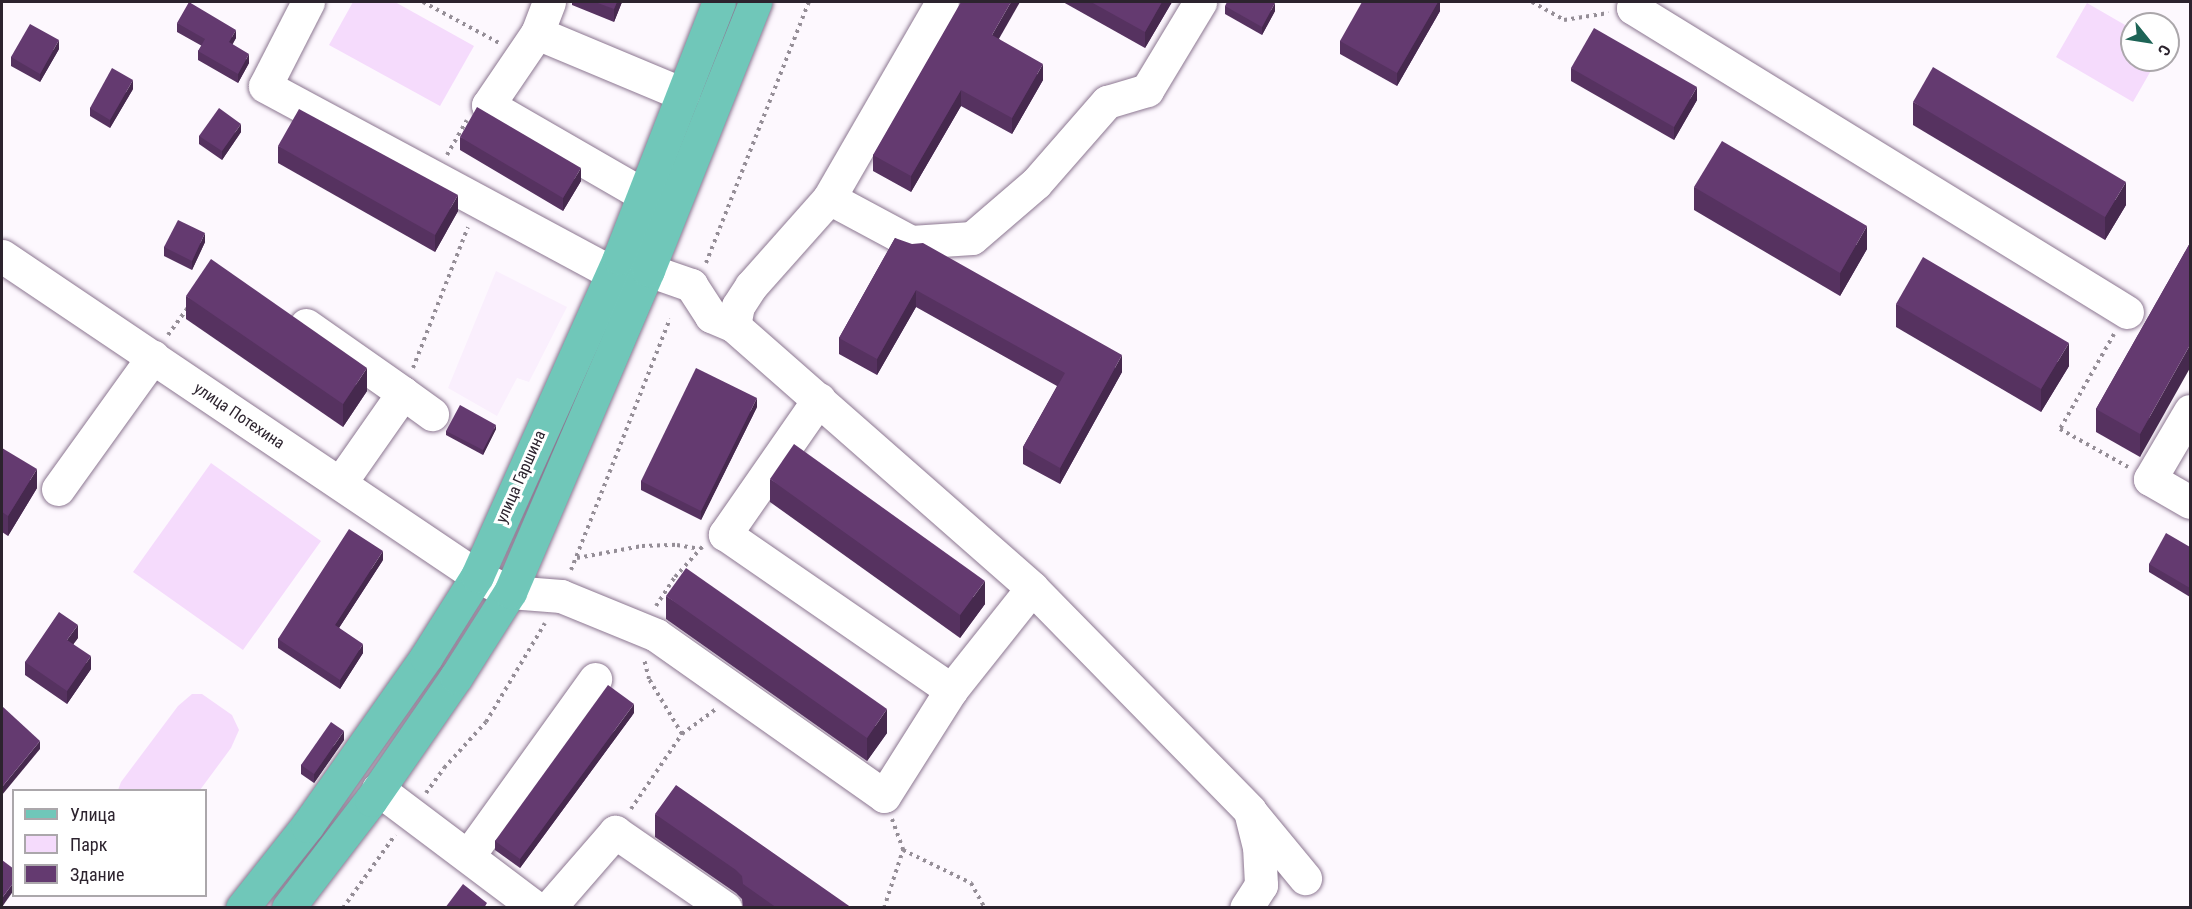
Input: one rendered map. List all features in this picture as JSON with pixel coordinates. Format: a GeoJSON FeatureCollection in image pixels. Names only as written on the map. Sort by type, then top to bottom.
{"type":"FeatureCollection","features":[{"type":"Feature","properties":{"kind":"main road","name":"улица Гаршина"},"geometry":{"type":"LineString","coordinates":[[242,908],[307,826],[426,657],[477,576],[612,273],[718,2]]}},
{"type":"Feature","properties":{"kind":"main road"},"geometry":{"type":"LineString","coordinates":[[288,908],[378,789],[456,677],[510,592],[648,270],[755,2]]}},
{"type":"Feature","properties":{"kind":"street"},"geometry":{"type":"LineString","coordinates":[[308,2],[265,86],[612,273]]}},
{"type":"Feature","properties":{"kind":"street"},"geometry":{"type":"LineString","coordinates":[[549,2],[529,44],[488,105],[644,195]]}},
{"type":"Feature","properties":{"kind":"street"},"geometry":{"type":"LineString","coordinates":[[734,326],[738,306],[751,286],[829,198],[942,2]]}},
{"type":"Feature","properties":{"kind":"street"},"geometry":{"type":"LineString","coordinates":[[829,198],[911,242],[972,238],[1036,183],[1107,102],[1147,90],[1200,2]]}},
{"type":"Feature","properties":{"kind":"street"},"geometry":{"type":"LineString","coordinates":[[1635,5],[2127,312]]}},
{"type":"Feature","properties":{"kind":"street"},"geometry":{"type":"LineString","coordinates":[[529,44],[683,94]]}},
{"type":"Feature","properties":{"kind":"street","name":"улица Потехина"},"geometry":{"type":"LineString","coordinates":[[2,255],[477,576],[510,592]]}},
{"type":"Feature","properties":{"kind":"street"},"geometry":{"type":"LineString","coordinates":[[648,270],[691,285],[711,316],[734,326],[1032,588],[1250,811],[1305,878]]}},
{"type":"Feature","properties":{"kind":"street"},"geometry":{"type":"LineString","coordinates":[[277,305],[432,414]]}},
{"type":"Feature","properties":{"kind":"street"},"geometry":{"type":"LineString","coordinates":[[58,489],[153,357]]}},
{"type":"Feature","properties":{"kind":"street"},"geometry":{"type":"LineString","coordinates":[[340,483],[403,393]]}},
{"type":"Feature","properties":{"kind":"street"},"geometry":{"type":"LineString","coordinates":[[819,399],[712,541],[951,690]]}},
{"type":"Feature","properties":{"kind":"street"},"geometry":{"type":"LineString","coordinates":[[2190,411],[2150,479],[2190,502]]}},
{"type":"Feature","properties":{"kind":"street"},"geometry":{"type":"LineString","coordinates":[[510,592],[561,596],[656,635],[884,796],[951,690],[1032,588]]}},
{"type":"Feature","properties":{"kind":"street"},"geometry":{"type":"LineString","coordinates":[[468,856],[595,679]]}},
{"type":"Feature","properties":{"kind":"street"},"geometry":{"type":"LineString","coordinates":[[378,789],[412,812],[536,908]]}},
{"type":"Feature","properties":{"kind":"street"},"geometry":{"type":"LineString","coordinates":[[1246,908],[1261,885],[1259,846],[1250,811]]}},
{"type":"Feature","properties":{"kind":"street"},"geometry":{"type":"LineString","coordinates":[[549,908],[615,832],[725,908]]}},
{"type":"Feature","properties":{"kind":"path"},"geometry":{"type":"LineString","coordinates":[[423,2],[529,44]]}},
{"type":"Feature","properties":{"kind":"path"},"geometry":{"type":"LineString","coordinates":[[705,264],[809,2]]}},
{"type":"Feature","properties":{"kind":"path"},"geometry":{"type":"LineString","coordinates":[[1532,2],[1564,20],[1635,5]]}},
{"type":"Feature","properties":{"kind":"path"},"geometry":{"type":"LineString","coordinates":[[435,178],[472,111],[488,105]]}},
{"type":"Feature","properties":{"kind":"path"},"geometry":{"type":"LineString","coordinates":[[403,393],[478,201]]}},
{"type":"Feature","properties":{"kind":"path"},"geometry":{"type":"LineString","coordinates":[[153,357],[193,300]]}},
{"type":"Feature","properties":{"kind":"path"},"geometry":{"type":"LineString","coordinates":[[2127,312],[2060,429],[2150,479]]}},
{"type":"Feature","properties":{"kind":"path"},"geometry":{"type":"LineString","coordinates":[[343,908],[444,768],[486,722],[561,596],[670,319]]}},
{"type":"Feature","properties":{"kind":"path"},"geometry":{"type":"LineString","coordinates":[[576,558],[642,546],[712,541]]}},
{"type":"Feature","properties":{"kind":"path"},"geometry":{"type":"LineString","coordinates":[[682,734],[649,679],[641,651],[641,629],[675,577],[712,541]]}},
{"type":"Feature","properties":{"kind":"path"},"geometry":{"type":"LineString","coordinates":[[615,832],[682,734],[738,693]]}},
{"type":"Feature","properties":{"kind":"path"},"geometry":{"type":"LineString","coordinates":[[884,908],[903,850],[971,883],[985,908]]}},
{"type":"Feature","properties":{"kind":"shaded area"},"geometry":{"type":"Polygon","coordinates":[[[496,271],[567,307],[529,382],[517,378],[497,416],[448,388],[496,271]]]}},
{"type":"Feature","properties":{"kind":"green space"},"geometry":{"type":"Polygon","coordinates":[[[353,2],[395,2],[474,46],[440,106],[329,45],[353,2]]]}},
{"type":"Feature","properties":{"kind":"green space"},"geometry":{"type":"Polygon","coordinates":[[[2087,3],[2120,22],[2120,72],[2150,72],[2133,102],[2056,57],[2087,3]]]}},
{"type":"Feature","properties":{"kind":"green space"},"geometry":{"type":"Polygon","coordinates":[[[211,463],[321,541],[243,650],[133,572],[211,463]]]}},
{"type":"Feature","properties":{"kind":"green space"},"geometry":{"type":"Polygon","coordinates":[[[192,694],[202,694],[232,715],[239,730],[231,748],[201,789],[118,789],[121,782],[178,706],[192,694]]]}},
{"type":"Feature","properties":{"kind":"building"},"geometry":{"type":"Polygon","coordinates":[[[189,2],[236,30],[229,42],[249,54],[238,74],[198,51],[205,39],[177,23],[189,2]]]}},
{"type":"Feature","properties":{"kind":"building"},"geometry":{"type":"Polygon","coordinates":[[[595,2],[617,2],[614,9],[595,2]]]}},
{"type":"Feature","properties":{"kind":"building"},"geometry":{"type":"Polygon","coordinates":[[[961,2],[1011,2],[992,35],[1043,64],[1012,118],[961,90],[911,176],[873,155],[961,2]]]}},
{"type":"Feature","properties":{"kind":"building"},"geometry":{"type":"Polygon","coordinates":[[[1091,2],[1162,2],[1145,32],[1091,2]]]}},
{"type":"Feature","properties":{"kind":"building"},"geometry":{"type":"Polygon","coordinates":[[[1227,2],[1275,3],[1262,27],[1225,6],[1227,2]]]}},
{"type":"Feature","properties":{"kind":"building"},"geometry":{"type":"Polygon","coordinates":[[[1362,2],[1438,2],[1397,73],[1340,41],[1362,2]]]}},
{"type":"Feature","properties":{"kind":"building"},"geometry":{"type":"Polygon","coordinates":[[[30,24],[59,40],[40,74],[11,57],[30,24]]]}},
{"type":"Feature","properties":{"kind":"building"},"geometry":{"type":"Polygon","coordinates":[[[1594,28],[1697,87],[1674,127],[1571,68],[1594,28]]]}},
{"type":"Feature","properties":{"kind":"building"},"geometry":{"type":"Polygon","coordinates":[[[1933,67],[2126,182],[2105,217],[1913,102],[1933,67]]]}},
{"type":"Feature","properties":{"kind":"building"},"geometry":{"type":"Polygon","coordinates":[[[112,68],[133,80],[110,120],[90,108],[112,68]]]}},
{"type":"Feature","properties":{"kind":"building"},"geometry":{"type":"Polygon","coordinates":[[[477,107],[581,168],[563,198],[460,137],[477,107]]]}},
{"type":"Feature","properties":{"kind":"building"},"geometry":{"type":"Polygon","coordinates":[[[219,108],[241,124],[222,151],[199,136],[219,108]]]}},
{"type":"Feature","properties":{"kind":"building"},"geometry":{"type":"Polygon","coordinates":[[[299,109],[458,195],[435,235],[278,146],[299,109]]]}},
{"type":"Feature","properties":{"kind":"building"},"geometry":{"type":"Polygon","coordinates":[[[1722,141],[1867,226],[1840,273],[1694,187],[1722,141]]]}},
{"type":"Feature","properties":{"kind":"building"},"geometry":{"type":"Polygon","coordinates":[[[178,220],[205,233],[192,261],[164,247],[178,220]]]}},
{"type":"Feature","properties":{"kind":"building"},"geometry":{"type":"Polygon","coordinates":[[[895,238],[912,244],[923,243],[1122,355],[1060,468],[1023,447],[1065,373],[916,290],[877,359],[839,338],[895,238]]]}},
{"type":"Feature","properties":{"kind":"building"},"geometry":{"type":"Polygon","coordinates":[[[2190,243],[2190,345],[2140,434],[2096,409],[2190,243]]]}},
{"type":"Feature","properties":{"kind":"building"},"geometry":{"type":"Polygon","coordinates":[[[1923,257],[2069,343],[2041,389],[1896,304],[1923,257]]]}},
{"type":"Feature","properties":{"kind":"building"},"geometry":{"type":"Polygon","coordinates":[[[211,259],[367,368],[343,404],[186,296],[211,259]]]}},
{"type":"Feature","properties":{"kind":"building"},"geometry":{"type":"Polygon","coordinates":[[[696,368],[757,398],[701,511],[641,481],[696,368]]]}},
{"type":"Feature","properties":{"kind":"building"},"geometry":{"type":"Polygon","coordinates":[[[460,405],[496,425],[483,450],[446,431],[460,405]]]}},
{"type":"Feature","properties":{"kind":"building"},"geometry":{"type":"Polygon","coordinates":[[[794,444],[985,581],[960,615],[770,479],[794,444]]]}},
{"type":"Feature","properties":{"kind":"building"},"geometry":{"type":"Polygon","coordinates":[[[2,448],[37,469],[8,516],[2,512],[2,448]]]}},
{"type":"Feature","properties":{"kind":"building"},"geometry":{"type":"Polygon","coordinates":[[[349,529],[383,551],[335,625],[363,644],[340,680],[278,639],[349,529]]]}},
{"type":"Feature","properties":{"kind":"building"},"geometry":{"type":"Polygon","coordinates":[[[2166,533],[2190,547],[2190,588],[2149,564],[2166,533]]]}},
{"type":"Feature","properties":{"kind":"building"},"geometry":{"type":"Polygon","coordinates":[[[686,568],[887,709],[867,738],[666,596],[686,568]]]}},
{"type":"Feature","properties":{"kind":"building"},"geometry":{"type":"Polygon","coordinates":[[[59,612],[78,625],[67,640],[91,656],[67,691],[25,662],[59,612]]]}},
{"type":"Feature","properties":{"kind":"building"},"geometry":{"type":"Polygon","coordinates":[[[608,685],[634,704],[520,859],[495,841],[608,685]]]}},
{"type":"Feature","properties":{"kind":"building"},"geometry":{"type":"Polygon","coordinates":[[[2,706],[40,741],[2,787],[2,706]]]}},
{"type":"Feature","properties":{"kind":"building"},"geometry":{"type":"Polygon","coordinates":[[[331,722],[344,731],[314,774],[301,765],[331,722]]]}},
{"type":"Feature","properties":{"kind":"building"},"geometry":{"type":"Polygon","coordinates":[[[676,785],[852,908],[777,908],[743,884],[742,876],[736,870],[655,814],[676,785]]]}},
{"type":"Feature","properties":{"kind":"building"},"geometry":{"type":"Polygon","coordinates":[[[2,860],[12,868],[12,885],[2,898],[2,860]]]}},
{"type":"Feature","properties":{"kind":"building"},"geometry":{"type":"Polygon","coordinates":[[[463,884],[487,903],[484,908],[445,908],[463,884]]]}}]}
